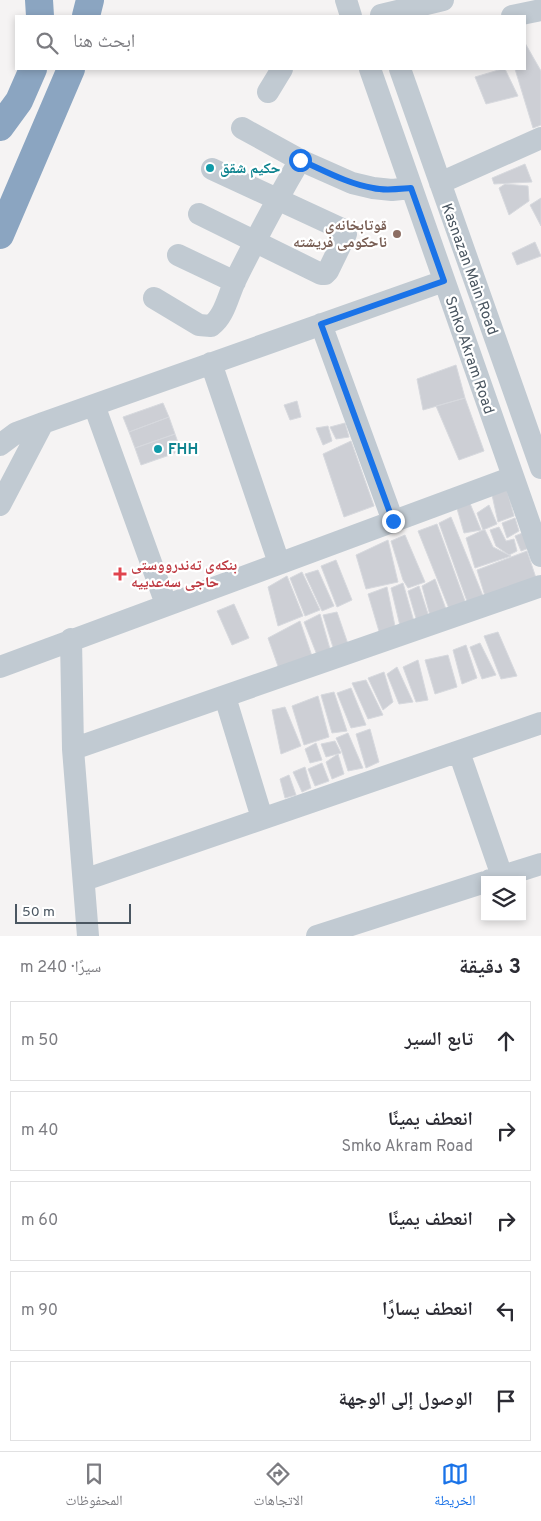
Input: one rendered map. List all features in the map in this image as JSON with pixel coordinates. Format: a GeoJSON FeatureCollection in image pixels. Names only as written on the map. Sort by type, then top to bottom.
{"type":"FeatureCollection","features":[{"type":"Feature","properties":{"kind":"highway"},"geometry":{"type":"LineString","coordinates":[[39,0],[40,15]]}},
{"type":"Feature","properties":{"kind":"highway"},"geometry":{"type":"LineString","coordinates":[[86,15],[90,0]]}},
{"type":"Feature","properties":{"kind":"highway"},"geometry":{"type":"LineString","coordinates":[[0,126],[19,101],[33,70]]}},
{"type":"Feature","properties":{"kind":"highway"},"geometry":{"type":"LineString","coordinates":[[0,235],[71,70]]}},
{"type":"Feature","properties":{"kind":"street"},"geometry":{"type":"LineString","coordinates":[[346,0],[352,15]]}},
{"type":"Feature","properties":{"kind":"street"},"geometry":{"type":"LineString","coordinates":[[379,10],[443,0]]}},
{"type":"Feature","properties":{"kind":"street"},"geometry":{"type":"LineString","coordinates":[[517,15],[541,10]]}},
{"type":"Feature","properties":{"kind":"street"},"geometry":{"type":"LineString","coordinates":[[268,92],[281,70]]}},
{"type":"Feature","properties":{"kind":"street","name":"Smko Akram Road"},"geometry":{"type":"LineString","coordinates":[[370,70],[541,556]]}},
{"type":"Feature","properties":{"kind":"street","name":"Kasnazan Main Road"},"geometry":{"type":"LineString","coordinates":[[400,70],[541,468]]}},
{"type":"Feature","properties":{"kind":"street"},"geometry":{"type":"LineString","coordinates":[[242,128],[300,160],[352,183],[392,190],[411,188]]}},
{"type":"Feature","properties":{"kind":"street"},"geometry":{"type":"LineString","coordinates":[[440,183],[541,138]]}},
{"type":"Feature","properties":{"kind":"street"},"geometry":{"type":"LineString","coordinates":[[154,298],[199,325],[211,326],[218,321],[255,241],[300,160]]}},
{"type":"Feature","properties":{"kind":"street"},"geometry":{"type":"LineString","coordinates":[[199,214],[321,274],[326,274],[328,271],[345,232],[212,169]]}},
{"type":"Feature","properties":{"kind":"street"},"geometry":{"type":"LineString","coordinates":[[178,255],[235,282]]}},
{"type":"Feature","properties":{"kind":"street"},"geometry":{"type":"LineString","coordinates":[[0,446],[16,433],[444,281]]}},
{"type":"Feature","properties":{"kind":"street"},"geometry":{"type":"LineString","coordinates":[[321,324],[393,521]]}},
{"type":"Feature","properties":{"kind":"street"},"geometry":{"type":"LineString","coordinates":[[211,363],[278,563]]}},
{"type":"Feature","properties":{"kind":"street"},"geometry":{"type":"LineString","coordinates":[[94,405],[166,604]]}},
{"type":"Feature","properties":{"kind":"street"},"geometry":{"type":"LineString","coordinates":[[0,505],[43,423]]}},
{"type":"Feature","properties":{"kind":"street"},"geometry":{"type":"LineString","coordinates":[[0,667],[513,477]]}},
{"type":"Feature","properties":{"kind":"street"},"geometry":{"type":"LineString","coordinates":[[73,749],[541,586]]}},
{"type":"Feature","properties":{"kind":"street"},"geometry":{"type":"LineString","coordinates":[[71,640],[73,749],[88,936]]}},
{"type":"Feature","properties":{"kind":"street"},"geometry":{"type":"LineString","coordinates":[[226,697],[262,818]]}},
{"type":"Feature","properties":{"kind":"street"},"geometry":{"type":"LineString","coordinates":[[84,880],[541,723]]}},
{"type":"Feature","properties":{"kind":"street"},"geometry":{"type":"LineString","coordinates":[[459,752],[491,876]]}},
{"type":"Feature","properties":{"kind":"street"},"geometry":{"type":"LineString","coordinates":[[502,876],[541,864]]}},
{"type":"Feature","properties":{"kind":"street"},"geometry":{"type":"LineString","coordinates":[[317,936],[481,883]]}},
{"type":"Feature","properties":{"kind":"building"},"geometry":{"type":"Polygon","coordinates":[[[526,45],[541,71],[541,125],[533,128],[515,70],[526,70],[526,45]]]}},
{"type":"Feature","properties":{"kind":"building"},"geometry":{"type":"Polygon","coordinates":[[[499,70],[505,70],[518,96],[486,104],[475,77],[499,70]]]}},
{"type":"Feature","properties":{"kind":"building"},"geometry":{"type":"Polygon","coordinates":[[[525,164],[532,182],[494,184],[492,178],[525,164]]]}},
{"type":"Feature","properties":{"kind":"building"},"geometry":{"type":"Polygon","coordinates":[[[505,184],[528,186],[529,201],[509,215],[499,188],[505,184]]]}},
{"type":"Feature","properties":{"kind":"building"},"geometry":{"type":"Polygon","coordinates":[[[541,198],[541,226],[530,205],[541,198]]]}},
{"type":"Feature","properties":{"kind":"building"},"geometry":{"type":"Polygon","coordinates":[[[535,242],[541,256],[517,265],[512,253],[535,242]]]}},
{"type":"Feature","properties":{"kind":"building"},"geometry":{"type":"Polygon","coordinates":[[[456,365],[465,398],[423,410],[417,379],[456,365]]]}},
{"type":"Feature","properties":{"kind":"building"},"geometry":{"type":"Polygon","coordinates":[[[465,398],[484,451],[459,460],[436,406],[465,398]]]}},
{"type":"Feature","properties":{"kind":"building"},"geometry":{"type":"Polygon","coordinates":[[[297,401],[301,417],[290,420],[284,405],[297,401]]]}},
{"type":"Feature","properties":{"kind":"building"},"geometry":{"type":"Polygon","coordinates":[[[163,403],[169,417],[129,432],[123,417],[163,403]]]}},
{"type":"Feature","properties":{"kind":"building"},"geometry":{"type":"Polygon","coordinates":[[[169,417],[175,434],[135,448],[129,432],[169,417]]]}},
{"type":"Feature","properties":{"kind":"building"},"geometry":{"type":"Polygon","coordinates":[[[345,423],[349,437],[336,439],[330,427],[345,423]]]}},
{"type":"Feature","properties":{"kind":"building"},"geometry":{"type":"Polygon","coordinates":[[[328,426],[332,441],[323,445],[316,428],[328,426]]]}},
{"type":"Feature","properties":{"kind":"building","name":"FHH"},"geometry":{"type":"Polygon","coordinates":[[[175,434],[181,451],[141,465],[135,448],[175,434]]]}},
{"type":"Feature","properties":{"kind":"building"},"geometry":{"type":"Polygon","coordinates":[[[351,441],[374,506],[344,517],[323,454],[351,441]]]}},
{"type":"Feature","properties":{"kind":"building"},"geometry":{"type":"Polygon","coordinates":[[[507,490],[514,516],[498,522],[492,495],[507,490]]]}},
{"type":"Feature","properties":{"kind":"building"},"geometry":{"type":"Polygon","coordinates":[[[469,501],[481,530],[464,533],[456,505],[469,501]]]}},
{"type":"Feature","properties":{"kind":"building"},"geometry":{"type":"Polygon","coordinates":[[[489,505],[497,524],[483,530],[477,513],[489,505]]]}},
{"type":"Feature","properties":{"kind":"building"},"geometry":{"type":"Polygon","coordinates":[[[451,517],[483,596],[468,604],[439,523],[451,517]]]}},
{"type":"Feature","properties":{"kind":"building"},"geometry":{"type":"Polygon","coordinates":[[[515,518],[519,531],[507,538],[502,523],[515,518]]]}},
{"type":"Feature","properties":{"kind":"building"},"geometry":{"type":"Polygon","coordinates":[[[437,524],[466,604],[450,611],[418,531],[437,524]]]}},
{"type":"Feature","properties":{"kind":"building"},"geometry":{"type":"Polygon","coordinates":[[[499,527],[506,541],[514,539],[517,551],[509,555],[496,546],[490,530],[499,527]]]}},
{"type":"Feature","properties":{"kind":"building"},"geometry":{"type":"Polygon","coordinates":[[[485,530],[493,547],[511,556],[475,568],[466,538],[485,530]]]}},
{"type":"Feature","properties":{"kind":"building"},"geometry":{"type":"Polygon","coordinates":[[[525,532],[529,548],[521,551],[515,536],[525,532]]]}},
{"type":"Feature","properties":{"kind":"building"},"geometry":{"type":"Polygon","coordinates":[[[405,535],[425,582],[408,588],[403,580],[391,541],[405,535]]]}},
{"type":"Feature","properties":{"kind":"building"},"geometry":{"type":"Polygon","coordinates":[[[388,540],[398,582],[366,589],[356,555],[388,540]]]}},
{"type":"Feature","properties":{"kind":"building"},"geometry":{"type":"Polygon","coordinates":[[[527,551],[536,578],[485,596],[477,570],[527,551]]]}},
{"type":"Feature","properties":{"kind":"building"},"geometry":{"type":"Polygon","coordinates":[[[336,560],[352,600],[337,607],[321,566],[336,560]]]}},
{"type":"Feature","properties":{"kind":"building"},"geometry":{"type":"Polygon","coordinates":[[[318,570],[334,606],[322,611],[305,574],[318,570]]]}},
{"type":"Feature","properties":{"kind":"building"},"geometry":{"type":"Polygon","coordinates":[[[302,572],[320,610],[305,616],[290,578],[302,572]]]}},
{"type":"Feature","properties":{"kind":"building"},"geometry":{"type":"Polygon","coordinates":[[[287,576],[303,616],[278,626],[268,587],[287,576]]]}},
{"type":"Feature","properties":{"kind":"building"},"geometry":{"type":"Polygon","coordinates":[[[435,579],[447,612],[431,619],[422,586],[435,579]]]}},
{"type":"Feature","properties":{"kind":"building"},"geometry":{"type":"Polygon","coordinates":[[[403,583],[415,625],[401,630],[391,588],[403,583]]]}},
{"type":"Feature","properties":{"kind":"building"},"geometry":{"type":"Polygon","coordinates":[[[419,586],[429,617],[418,625],[408,591],[419,586]]]}},
{"type":"Feature","properties":{"kind":"building"},"geometry":{"type":"Polygon","coordinates":[[[387,587],[396,631],[381,638],[368,594],[387,587]]]}},
{"type":"Feature","properties":{"kind":"building"},"geometry":{"type":"Polygon","coordinates":[[[234,604],[249,638],[232,645],[217,611],[234,604]]]}},
{"type":"Feature","properties":{"kind":"building"},"geometry":{"type":"Polygon","coordinates":[[[337,612],[349,647],[336,657],[323,615],[337,612]]]}},
{"type":"Feature","properties":{"kind":"building"},"geometry":{"type":"Polygon","coordinates":[[[320,614],[332,656],[319,660],[304,622],[320,614]]]}},
{"type":"Feature","properties":{"kind":"building"},"geometry":{"type":"Polygon","coordinates":[[[300,621],[314,662],[279,669],[268,638],[300,621]]]}},
{"type":"Feature","properties":{"kind":"building"},"geometry":{"type":"Polygon","coordinates":[[[498,632],[517,676],[501,679],[484,636],[498,632]]]}},
{"type":"Feature","properties":{"kind":"building"},"geometry":{"type":"Polygon","coordinates":[[[480,643],[496,675],[482,679],[470,647],[480,643]]]}},
{"type":"Feature","properties":{"kind":"building"},"geometry":{"type":"Polygon","coordinates":[[[466,645],[477,678],[462,684],[453,650],[466,645]]]}},
{"type":"Feature","properties":{"kind":"building"},"geometry":{"type":"Polygon","coordinates":[[[448,655],[457,687],[435,694],[425,660],[448,655]]]}},
{"type":"Feature","properties":{"kind":"building"},"geometry":{"type":"Polygon","coordinates":[[[418,660],[428,700],[416,702],[403,667],[418,660]]]}},
{"type":"Feature","properties":{"kind":"building"},"geometry":{"type":"Polygon","coordinates":[[[397,667],[413,702],[399,704],[387,674],[397,667]]]}},
{"type":"Feature","properties":{"kind":"building"},"geometry":{"type":"Polygon","coordinates":[[[384,672],[393,702],[383,710],[368,678],[384,672]]]}},
{"type":"Feature","properties":{"kind":"building"},"geometry":{"type":"Polygon","coordinates":[[[366,680],[383,715],[368,719],[352,683],[366,680]]]}},
{"type":"Feature","properties":{"kind":"building"},"geometry":{"type":"Polygon","coordinates":[[[351,688],[366,725],[351,728],[337,693],[351,688]]]}},
{"type":"Feature","properties":{"kind":"building"},"geometry":{"type":"Polygon","coordinates":[[[334,692],[347,731],[332,733],[321,695],[334,692]]]}},
{"type":"Feature","properties":{"kind":"building"},"geometry":{"type":"Polygon","coordinates":[[[318,696],[329,737],[304,745],[292,706],[318,696]]]}},
{"type":"Feature","properties":{"kind":"building"},"geometry":{"type":"Polygon","coordinates":[[[285,707],[301,746],[281,754],[272,710],[285,707]]]}},
{"type":"Feature","properties":{"kind":"building"},"geometry":{"type":"Polygon","coordinates":[[[370,729],[379,762],[366,768],[356,734],[370,729]]]}},
{"type":"Feature","properties":{"kind":"building"},"geometry":{"type":"Polygon","coordinates":[[[348,733],[363,768],[348,771],[336,738],[348,733]]]}},
{"type":"Feature","properties":{"kind":"building"},"geometry":{"type":"Polygon","coordinates":[[[335,741],[341,753],[326,757],[321,744],[335,741]]]}},
{"type":"Feature","properties":{"kind":"building"},"geometry":{"type":"Polygon","coordinates":[[[316,743],[322,760],[310,763],[305,749],[316,743]]]}},
{"type":"Feature","properties":{"kind":"building"},"geometry":{"type":"Polygon","coordinates":[[[338,754],[344,774],[332,779],[326,762],[338,754]]]}},
{"type":"Feature","properties":{"kind":"building"},"geometry":{"type":"Polygon","coordinates":[[[322,763],[329,781],[315,786],[308,769],[322,763]]]}},
{"type":"Feature","properties":{"kind":"building"},"geometry":{"type":"Polygon","coordinates":[[[305,767],[311,788],[302,792],[293,772],[305,767]]]}},
{"type":"Feature","properties":{"kind":"building"},"geometry":{"type":"Polygon","coordinates":[[[289,775],[296,795],[285,798],[280,779],[289,775]]]}},
{"type":"Feature","properties":{"kind":"place","name":"حكيم شقق"},"geometry":{"type":"Point","coordinates":[210,168]}},
{"type":"Feature","properties":{"kind":"place","name":"قوتابخانەی ناحکومی فریشتە"},"geometry":{"type":"Point","coordinates":[397,234]}},
{"type":"Feature","properties":{"kind":"place","name":"FHH"},"geometry":{"type":"Point","coordinates":[158,449]}},
{"type":"Feature","properties":{"kind":"place","name":"بنکەی تەندرووستی حاجی سەعدییە"},"geometry":{"type":"Point","coordinates":[120,574]}},
{"type":"Feature","properties":{"kind":"route"},"geometry":{"type":"LineString","coordinates":[[300,160],[352,183],[392,190],[411,188],[444,281],[321,324],[393,521]]}}]}
